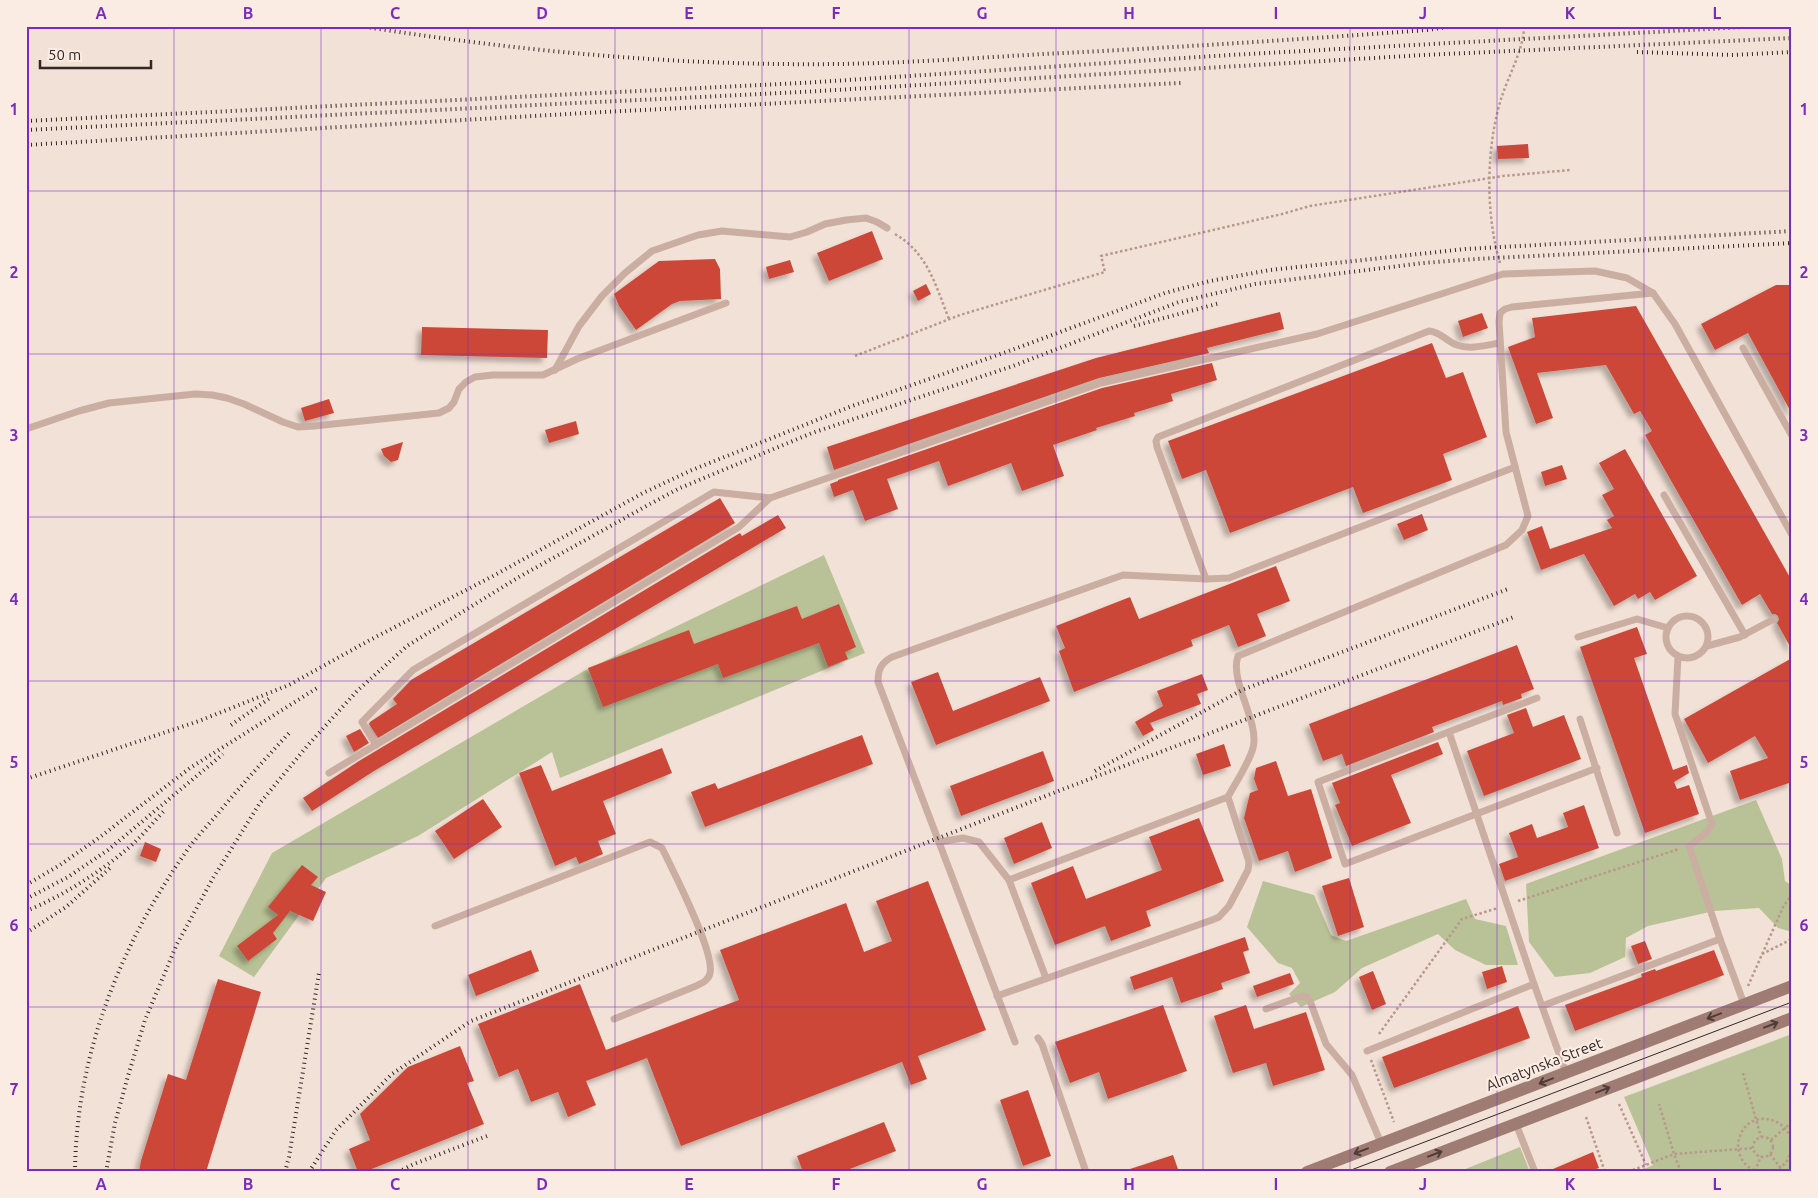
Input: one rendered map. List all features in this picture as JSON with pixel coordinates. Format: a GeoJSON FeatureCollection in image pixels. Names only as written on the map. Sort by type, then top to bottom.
{"type":"FeatureCollection","features":[{"type":"Feature","properties":{"kind":"street","name":"Almatynska Street"},"geometry":{"type":"LineString","coordinates":[[1307,1172],[1792,986]]}},
{"type":"Feature","properties":{"kind":"street"},"geometry":{"type":"LineString","coordinates":[[1390,1172],[1792,1018]]}},
{"type":"Feature","properties":{"kind":"lane"},"geometry":{"type":"LineString","coordinates":[[555,371],[579,326],[602,296],[625,273],[652,251],[698,236],[722,231],[790,237],[825,224],[866,218],[887,228]]}},
{"type":"Feature","properties":{"kind":"lane"},"geometry":{"type":"LineString","coordinates":[[329,773],[739,528],[770,498],[1101,383],[1317,334],[1503,274],[1595,271],[1627,278],[1653,293],[1675,324],[1792,535]]}},
{"type":"Feature","properties":{"kind":"lane"},"geometry":{"type":"LineString","coordinates":[[1009,880],[1228,797],[1254,747],[1252,730],[1236,667],[1238,656],[1506,546],[1522,530],[1528,516],[1506,432],[1500,342],[1500,313],[1505,308],[1653,293]]}},
{"type":"Feature","properties":{"kind":"lane"},"geometry":{"type":"LineString","coordinates":[[26,429],[109,403],[195,394],[228,398],[283,422],[298,426],[438,413],[449,408],[454,402],[459,389],[466,382],[476,377],[543,375],[577,360],[726,303]]}},
{"type":"Feature","properties":{"kind":"lane"},"geometry":{"type":"LineString","coordinates":[[1206,579],[1156,447],[1158,437],[1429,331],[1441,334],[1450,342],[1464,347],[1500,342]]}},
{"type":"Feature","properties":{"kind":"lane"},"geometry":{"type":"LineString","coordinates":[[1743,348],[1792,436]]}},
{"type":"Feature","properties":{"kind":"lane"},"geometry":{"type":"LineString","coordinates":[[1015,1042],[878,682],[878,671],[884,662],[892,657],[1123,575],[1206,579],[1229,578],[1515,467]]}},
{"type":"Feature","properties":{"kind":"lane"},"geometry":{"type":"LineString","coordinates":[[376,745],[362,722],[413,670],[714,492],[770,498]]}},
{"type":"Feature","properties":{"kind":"lane"},"geometry":{"type":"LineString","coordinates":[[1664,495],[1745,635]]}},
{"type":"Feature","properties":{"kind":"lane"},"geometry":{"type":"LineString","coordinates":[[1693,616],[1705,625],[1709,639],[1707,646],[1698,656],[1691,659],[1678,657],[1672,653],[1666,641],[1668,628],[1678,618],[1693,616]]}},
{"type":"Feature","properties":{"kind":"lane"},"geometry":{"type":"LineString","coordinates":[[1578,637],[1637,618],[1668,628]]}},
{"type":"Feature","properties":{"kind":"lane"},"geometry":{"type":"LineString","coordinates":[[1707,646],[1745,635],[1774,619]]}},
{"type":"Feature","properties":{"kind":"lane"},"geometry":{"type":"LineString","coordinates":[[1678,657],[1675,714],[1712,824],[1707,832],[1689,846],[1744,1004]]}},
{"type":"Feature","properties":{"kind":"lane"},"geometry":{"type":"LineString","coordinates":[[1537,698],[1318,782],[1345,864],[1597,768]]}},
{"type":"Feature","properties":{"kind":"lane"},"geometry":{"type":"LineString","coordinates":[[1580,719],[1618,833]]}},
{"type":"Feature","properties":{"kind":"lane"},"geometry":{"type":"LineString","coordinates":[[1449,732],[1566,1073]]}},
{"type":"Feature","properties":{"kind":"lane"},"geometry":{"type":"LineString","coordinates":[[997,996],[1212,920],[1224,912],[1246,877],[1249,862],[1228,797]]}},
{"type":"Feature","properties":{"kind":"lane"},"geometry":{"type":"LineString","coordinates":[[939,842],[963,838],[979,842],[1009,880],[1046,978]]}},
{"type":"Feature","properties":{"kind":"lane"},"geometry":{"type":"LineString","coordinates":[[435,926],[650,842],[662,848],[700,931],[709,962],[710,974],[706,980],[696,986],[614,1019]]}},
{"type":"Feature","properties":{"kind":"lane"},"geometry":{"type":"LineString","coordinates":[[1542,1006],[1720,939]]}},
{"type":"Feature","properties":{"kind":"lane"},"geometry":{"type":"LineString","coordinates":[[1367,1051],[1534,984]]}},
{"type":"Feature","properties":{"kind":"lane"},"geometry":{"type":"LineString","coordinates":[[1266,1010],[1302,996],[1307,997],[1326,1044],[1352,1075],[1381,1143]]}},
{"type":"Feature","properties":{"kind":"lane"},"geometry":{"type":"LineString","coordinates":[[1038,1038],[1042,1044],[1086,1172]]}},
{"type":"Feature","properties":{"kind":"lane"},"geometry":{"type":"LineString","coordinates":[[1516,1124],[1535,1172]]}},
{"type":"Feature","properties":{"kind":"path"},"geometry":{"type":"LineString","coordinates":[[1503,274],[1495,238],[1489,179],[1492,137],[1502,97],[1523,40],[1524,26]]}},
{"type":"Feature","properties":{"kind":"path"},"geometry":{"type":"LineString","coordinates":[[856,356],[949,319],[1105,272],[1101,256],[1310,206],[1530,173],[1570,170]]}},
{"type":"Feature","properties":{"kind":"path"},"geometry":{"type":"LineString","coordinates":[[887,228],[905,239],[923,260],[930,271],[949,319]]}},
{"type":"Feature","properties":{"kind":"path"},"geometry":{"type":"LineString","coordinates":[[1746,991],[1784,905],[1792,895]]}},
{"type":"Feature","properties":{"kind":"path"},"geometry":{"type":"LineString","coordinates":[[1762,954],[1792,939]]}},
{"type":"Feature","properties":{"kind":"path"},"geometry":{"type":"LineString","coordinates":[[1367,1051],[1394,1122]]}},
{"type":"Feature","properties":{"kind":"path"},"geometry":{"type":"LineString","coordinates":[[1792,1067],[1790,1074],[1792,1081]]}},
{"type":"Feature","properties":{"kind":"path"},"geometry":{"type":"LineString","coordinates":[[1743,1072],[1761,1137]]}},
{"type":"Feature","properties":{"kind":"path"},"geometry":{"type":"LineString","coordinates":[[1619,1104],[1646,1165]]}},
{"type":"Feature","properties":{"kind":"path"},"geometry":{"type":"LineString","coordinates":[[1659,1104],[1681,1172]]}},
{"type":"Feature","properties":{"kind":"path"},"geometry":{"type":"LineString","coordinates":[[1586,1117],[1605,1172]]}},
{"type":"Feature","properties":{"kind":"path"},"geometry":{"type":"LineString","coordinates":[[1761,1156],[1756,1172],[1744,1163],[1738,1150],[1738,1142],[1744,1128],[1757,1120],[1771,1120],[1785,1128],[1791,1139],[1792,1146],[1786,1162],[1780,1168],[1770,1172]]}},
{"type":"Feature","properties":{"kind":"path"},"geometry":{"type":"LineString","coordinates":[[1771,1140],[1792,1122]]}},
{"type":"Feature","properties":{"kind":"path"},"geometry":{"type":"LineString","coordinates":[[1770,1154],[1761,1156],[1753,1148],[1755,1140],[1761,1137],[1771,1140]]}},
{"type":"Feature","properties":{"kind":"path"},"geometry":{"type":"LineString","coordinates":[[1770,1154],[1773,1147],[1771,1140]]}},
{"type":"Feature","properties":{"kind":"path"},"geometry":{"type":"LineString","coordinates":[[1628,1172],[1674,1154],[1753,1148]]}},
{"type":"Feature","properties":{"kind":"path"},"geometry":{"type":"LineString","coordinates":[[1770,1154],[1784,1172]]}},
{"type":"Feature","properties":{"kind":"green space"},"geometry":{"type":"Polygon","coordinates":[[[824,555],[865,653],[560,778],[552,752],[418,836],[326,878],[254,977],[219,956],[272,853],[584,671],[824,555]]]}},
{"type":"Feature","properties":{"kind":"green space"},"geometry":{"type":"Polygon","coordinates":[[[1756,800],[1782,859],[1785,881],[1792,886],[1792,932],[1778,928],[1759,908],[1714,911],[1648,926],[1626,938],[1625,957],[1590,973],[1555,977],[1529,942],[1526,884],[1756,800]]]}},
{"type":"Feature","properties":{"kind":"green space"},"geometry":{"type":"Polygon","coordinates":[[[1263,881],[1314,895],[1331,935],[1346,941],[1466,899],[1475,919],[1506,926],[1518,965],[1486,965],[1455,950],[1438,934],[1362,968],[1335,992],[1301,1007],[1289,994],[1300,983],[1292,968],[1278,963],[1247,927],[1263,881]]]}},
{"type":"Feature","properties":{"kind":"green space"},"geometry":{"type":"Polygon","coordinates":[[[1792,1034],[1792,1172],[1637,1172],[1653,1165],[1624,1097],[1792,1034]]]}},
{"type":"Feature","properties":{"kind":"green space"},"geometry":{"type":"Polygon","coordinates":[[[1520,1147],[1530,1172],[1458,1172],[1520,1147]]]}},
{"type":"Feature","properties":{"kind":"building"},"geometry":{"type":"Polygon","coordinates":[[[1528,144],[1529,158],[1498,159],[1497,146],[1528,144]]]}},
{"type":"Feature","properties":{"kind":"building"},"geometry":{"type":"Polygon","coordinates":[[[872,231],[883,259],[829,281],[817,253],[872,231]]]}},
{"type":"Feature","properties":{"kind":"building"},"geometry":{"type":"Polygon","coordinates":[[[715,259],[720,269],[721,299],[680,301],[672,304],[636,330],[619,306],[614,294],[659,261],[715,259]]]}},
{"type":"Feature","properties":{"kind":"building"},"geometry":{"type":"Polygon","coordinates":[[[790,260],[794,272],[769,279],[766,267],[790,260]]]}},
{"type":"Feature","properties":{"kind":"building"},"geometry":{"type":"Polygon","coordinates":[[[926,284],[931,294],[918,301],[913,291],[926,284]]]}},
{"type":"Feature","properties":{"kind":"building"},"geometry":{"type":"Polygon","coordinates":[[[1776,285],[1792,285],[1792,414],[1748,333],[1715,350],[1701,324],[1776,285]]]}},
{"type":"Feature","properties":{"kind":"building"},"geometry":{"type":"Polygon","coordinates":[[[1636,306],[1792,581],[1792,650],[1777,623],[1779,620],[1778,616],[1772,614],[1760,594],[1742,605],[1645,435],[1652,431],[1640,411],[1634,414],[1606,365],[1537,373],[1553,418],[1536,424],[1508,347],[1535,337],[1532,318],[1636,306]]]}},
{"type":"Feature","properties":{"kind":"building"},"geometry":{"type":"Polygon","coordinates":[[[1280,312],[1284,329],[1207,348],[1209,353],[1099,378],[834,470],[827,447],[1096,358],[1280,312]]]}},
{"type":"Feature","properties":{"kind":"building"},"geometry":{"type":"Polygon","coordinates":[[[1482,313],[1488,328],[1463,337],[1458,321],[1482,313]]]}},
{"type":"Feature","properties":{"kind":"building"},"geometry":{"type":"Polygon","coordinates":[[[422,327],[548,330],[547,358],[421,355],[422,327]]]}},
{"type":"Feature","properties":{"kind":"building"},"geometry":{"type":"Polygon","coordinates":[[[1432,343],[1446,378],[1463,372],[1487,437],[1443,454],[1452,480],[1363,513],[1353,487],[1230,533],[1206,470],[1182,479],[1168,441],[1432,343]]]}},
{"type":"Feature","properties":{"kind":"building"},"geometry":{"type":"Polygon","coordinates":[[[1212,363],[1217,380],[1171,394],[1173,401],[1134,413],[1135,416],[1096,428],[1097,430],[1053,445],[1064,476],[1022,491],[1011,463],[948,486],[939,461],[887,479],[898,509],[865,521],[853,490],[834,497],[830,484],[838,480],[1102,388],[1212,363]]]}},
{"type":"Feature","properties":{"kind":"building"},"geometry":{"type":"Polygon","coordinates":[[[329,399],[334,413],[305,421],[301,408],[329,399]]]}},
{"type":"Feature","properties":{"kind":"building"},"geometry":{"type":"Polygon","coordinates":[[[576,421],[579,434],[549,443],[545,430],[576,421]]]}},
{"type":"Feature","properties":{"kind":"building"},"geometry":{"type":"Polygon","coordinates":[[[403,442],[398,460],[391,462],[384,456],[381,449],[403,442]]]}},
{"type":"Feature","properties":{"kind":"building"},"geometry":{"type":"Polygon","coordinates":[[[1625,449],[1697,576],[1655,600],[1650,592],[1638,599],[1635,594],[1614,606],[1584,554],[1541,570],[1527,532],[1542,526],[1550,549],[1612,528],[1607,520],[1614,516],[1602,495],[1614,489],[1599,463],[1625,449]]]}},
{"type":"Feature","properties":{"kind":"building"},"geometry":{"type":"Polygon","coordinates":[[[1562,465],[1567,479],[1545,486],[1541,472],[1562,465]]]}},
{"type":"Feature","properties":{"kind":"building"},"geometry":{"type":"Polygon","coordinates":[[[720,498],[735,523],[378,738],[369,724],[370,722],[397,704],[393,699],[411,680],[720,498]]]}},
{"type":"Feature","properties":{"kind":"building"},"geometry":{"type":"Polygon","coordinates":[[[1422,514],[1428,530],[1404,540],[1397,524],[1422,514]]]}},
{"type":"Feature","properties":{"kind":"building"},"geometry":{"type":"Polygon","coordinates":[[[778,515],[786,528],[374,771],[312,811],[303,798],[359,761],[740,533],[742,536],[778,515]]]}},
{"type":"Feature","properties":{"kind":"building"},"geometry":{"type":"Polygon","coordinates":[[[1276,566],[1290,601],[1257,614],[1266,636],[1238,647],[1229,625],[1191,640],[1193,646],[1074,692],[1059,651],[1065,648],[1056,626],[1130,597],[1139,619],[1276,566]]]}},
{"type":"Feature","properties":{"kind":"building"},"geometry":{"type":"Polygon","coordinates":[[[839,604],[856,647],[845,652],[848,659],[828,667],[819,643],[723,678],[718,664],[603,707],[588,668],[689,630],[694,644],[797,606],[802,619],[839,604]]]}},
{"type":"Feature","properties":{"kind":"building"},"geometry":{"type":"Polygon","coordinates":[[[1637,627],[1647,654],[1634,658],[1673,770],[1687,765],[1689,773],[1674,782],[1677,789],[1689,785],[1699,814],[1645,833],[1580,647],[1637,627]]]}},
{"type":"Feature","properties":{"kind":"building"},"geometry":{"type":"Polygon","coordinates":[[[1517,645],[1534,689],[1521,694],[1522,698],[1503,705],[1502,701],[1432,727],[1434,732],[1346,766],[1342,754],[1323,761],[1309,724],[1517,645]]]}},
{"type":"Feature","properties":{"kind":"building"},"geometry":{"type":"Polygon","coordinates":[[[1792,658],[1792,782],[1740,800],[1730,771],[1768,758],[1755,736],[1708,763],[1684,719],[1792,658]]]}},
{"type":"Feature","properties":{"kind":"building"},"geometry":{"type":"Polygon","coordinates":[[[938,672],[953,711],[1040,677],[1050,701],[936,745],[911,682],[938,672]]]}},
{"type":"Feature","properties":{"kind":"building"},"geometry":{"type":"Polygon","coordinates":[[[1202,674],[1208,690],[1197,694],[1201,704],[1150,723],[1154,730],[1143,736],[1135,722],[1163,706],[1157,691],[1202,674]]]}},
{"type":"Feature","properties":{"kind":"building"},"geometry":{"type":"Polygon","coordinates":[[[1526,708],[1533,727],[1564,715],[1581,759],[1484,796],[1467,751],[1514,733],[1507,715],[1526,708]]]}},
{"type":"Feature","properties":{"kind":"building"},"geometry":{"type":"Polygon","coordinates":[[[360,729],[369,743],[354,752],[346,736],[360,729]]]}},
{"type":"Feature","properties":{"kind":"building"},"geometry":{"type":"Polygon","coordinates":[[[862,735],[873,764],[705,827],[691,792],[715,783],[718,789],[862,735]]]}},
{"type":"Feature","properties":{"kind":"building"},"geometry":{"type":"Polygon","coordinates":[[[1438,742],[1443,754],[1391,775],[1411,823],[1352,846],[1335,805],[1340,803],[1332,783],[1438,742]]]}},
{"type":"Feature","properties":{"kind":"building"},"geometry":{"type":"Polygon","coordinates":[[[1224,744],[1231,766],[1203,775],[1196,754],[1224,744]]]}},
{"type":"Feature","properties":{"kind":"building"},"geometry":{"type":"Polygon","coordinates":[[[662,748],[672,773],[603,801],[616,834],[598,841],[603,854],[579,864],[576,857],[555,866],[519,773],[541,765],[552,791],[662,748]]]}},
{"type":"Feature","properties":{"kind":"building"},"geometry":{"type":"Polygon","coordinates":[[[1043,751],[1054,781],[961,816],[950,786],[1043,751]]]}},
{"type":"Feature","properties":{"kind":"building"},"geometry":{"type":"Polygon","coordinates":[[[1276,761],[1288,796],[1311,789],[1332,858],[1295,872],[1288,851],[1259,861],[1244,818],[1250,793],[1258,790],[1254,779],[1256,768],[1276,761]]]}},
{"type":"Feature","properties":{"kind":"building"},"geometry":{"type":"Polygon","coordinates":[[[483,799],[502,827],[454,859],[435,831],[483,799]]]}},
{"type":"Feature","properties":{"kind":"building"},"geometry":{"type":"Polygon","coordinates":[[[1584,805],[1599,848],[1505,881],[1499,864],[1518,857],[1509,833],[1532,824],[1537,838],[1568,827],[1563,813],[1584,805]]]}},
{"type":"Feature","properties":{"kind":"building"},"geometry":{"type":"Polygon","coordinates":[[[1199,818],[1224,881],[1146,911],[1151,926],[1111,941],[1105,926],[1055,945],[1031,883],[1073,866],[1086,899],[1162,870],[1149,837],[1199,818]]]}},
{"type":"Feature","properties":{"kind":"building"},"geometry":{"type":"Polygon","coordinates":[[[1042,822],[1052,848],[1014,864],[1004,838],[1042,822]]]}},
{"type":"Feature","properties":{"kind":"building"},"geometry":{"type":"Polygon","coordinates":[[[145,842],[161,849],[156,862],[140,856],[145,842]]]}},
{"type":"Feature","properties":{"kind":"building"},"geometry":{"type":"Polygon","coordinates":[[[302,865],[318,877],[311,885],[326,892],[313,921],[290,911],[273,933],[277,939],[248,961],[237,946],[278,915],[268,907],[302,865]]]}},
{"type":"Feature","properties":{"kind":"building"},"geometry":{"type":"Polygon","coordinates":[[[1349,878],[1364,927],[1338,936],[1322,886],[1349,878]]]}},
{"type":"Feature","properties":{"kind":"building"},"geometry":{"type":"Polygon","coordinates":[[[928,881],[986,1030],[918,1056],[927,1079],[911,1085],[902,1062],[681,1146],[647,1058],[586,1081],[596,1105],[568,1117],[558,1092],[531,1102],[518,1069],[499,1077],[478,1024],[580,984],[606,1050],[739,1000],[720,950],[846,903],[864,952],[892,941],[876,901],[928,881]]]}},
{"type":"Feature","properties":{"kind":"building"},"geometry":{"type":"Polygon","coordinates":[[[1245,937],[1249,950],[1243,952],[1250,973],[1221,983],[1223,989],[1181,1003],[1172,977],[1134,990],[1130,977],[1245,937]]]}},
{"type":"Feature","properties":{"kind":"building"},"geometry":{"type":"Polygon","coordinates":[[[1645,941],[1652,959],[1638,964],[1631,946],[1645,941]]]}},
{"type":"Feature","properties":{"kind":"building"},"geometry":{"type":"Polygon","coordinates":[[[531,950],[539,971],[476,996],[468,975],[531,950]]]}},
{"type":"Feature","properties":{"kind":"building"},"geometry":{"type":"Polygon","coordinates":[[[1714,950],[1724,975],[1575,1031],[1565,1005],[1642,977],[1641,974],[1655,969],[1656,971],[1714,950]]]}},
{"type":"Feature","properties":{"kind":"building"},"geometry":{"type":"Polygon","coordinates":[[[1502,966],[1507,982],[1487,989],[1482,972],[1502,966]]]}},
{"type":"Feature","properties":{"kind":"building"},"geometry":{"type":"Polygon","coordinates":[[[1373,971],[1386,1004],[1372,1010],[1359,977],[1373,971]]]}},
{"type":"Feature","properties":{"kind":"building"},"geometry":{"type":"Polygon","coordinates":[[[1290,973],[1294,984],[1257,997],[1253,986],[1290,973]]]}},
{"type":"Feature","properties":{"kind":"building"},"geometry":{"type":"Polygon","coordinates":[[[218,979],[261,992],[206,1172],[139,1172],[168,1074],[186,1080],[218,979]]]}},
{"type":"Feature","properties":{"kind":"building"},"geometry":{"type":"Polygon","coordinates":[[[1163,1005],[1187,1071],[1108,1099],[1099,1072],[1070,1083],[1055,1042],[1163,1005]]]}},
{"type":"Feature","properties":{"kind":"building"},"geometry":{"type":"Polygon","coordinates":[[[1246,1005],[1254,1029],[1306,1012],[1325,1070],[1273,1086],[1266,1063],[1233,1073],[1214,1016],[1246,1005]]]}},
{"type":"Feature","properties":{"kind":"building"},"geometry":{"type":"Polygon","coordinates":[[[1518,1006],[1530,1038],[1394,1088],[1382,1057],[1518,1006]]]}},
{"type":"Feature","properties":{"kind":"building"},"geometry":{"type":"Polygon","coordinates":[[[460,1046],[474,1081],[467,1083],[484,1124],[364,1172],[358,1172],[349,1149],[370,1140],[360,1114],[408,1067],[460,1046]]]}},
{"type":"Feature","properties":{"kind":"building"},"geometry":{"type":"Polygon","coordinates":[[[1028,1090],[1051,1156],[1023,1166],[1000,1100],[1028,1090]]]}},
{"type":"Feature","properties":{"kind":"building"},"geometry":{"type":"Polygon","coordinates":[[[884,1122],[896,1151],[842,1172],[803,1172],[797,1156],[884,1122]]]}},
{"type":"Feature","properties":{"kind":"building"},"geometry":{"type":"Polygon","coordinates":[[[1593,1152],[1599,1168],[1588,1172],[1546,1172],[1593,1152]]]}},
{"type":"Feature","properties":{"kind":"building"},"geometry":{"type":"Polygon","coordinates":[[[1173,1155],[1179,1172],[1131,1172],[1130,1169],[1173,1155]]]}},
{"type":"Feature","properties":{"kind":"tram line"},"geometry":{"type":"LineString","coordinates":[[1346,1172],[1792,1002]]}},
{"type":"Feature","properties":{"kind":"railway"},"geometry":{"type":"LineString","coordinates":[[360,26],[538,50],[657,59],[777,64],[921,61],[1291,40],[1427,30],[1455,26]]}},
{"type":"Feature","properties":{"kind":"railway"},"geometry":{"type":"LineString","coordinates":[[26,121],[802,83],[1230,55],[1763,26]]}},
{"type":"Feature","properties":{"kind":"railway"},"geometry":{"type":"LineString","coordinates":[[26,130],[802,92],[1424,55],[1792,38]]}},
{"type":"Feature","properties":{"kind":"railway"},"geometry":{"type":"LineString","coordinates":[[1637,52],[1734,55],[1792,52]]}},
{"type":"Feature","properties":{"kind":"railway"},"geometry":{"type":"LineString","coordinates":[[26,145],[603,112],[1181,83]]}},
{"type":"Feature","properties":{"kind":"railway"},"geometry":{"type":"LineString","coordinates":[[26,779],[199,721],[289,685],[643,493],[692,470],[852,406],[1009,351],[1165,293],[1210,281],[1270,270],[1465,249],[1792,231]]}},
{"type":"Feature","properties":{"kind":"railway"},"geometry":{"type":"LineString","coordinates":[[106,1172],[115,1123],[145,1020],[177,944],[213,878],[260,803],[308,745],[357,691],[407,646],[519,577],[650,504],[680,488],[812,433],[1013,366],[1179,302],[1255,284],[1423,263],[1792,243]]}},
{"type":"Feature","properties":{"kind":"railway"},"geometry":{"type":"LineString","coordinates":[[1134,326],[1220,303]]}},
{"type":"Feature","properties":{"kind":"railway"},"geometry":{"type":"LineString","coordinates":[[1095,771],[1242,690],[1508,589]]}},
{"type":"Feature","properties":{"kind":"railway"},"geometry":{"type":"LineString","coordinates":[[309,1172],[336,1130],[392,1074],[471,1021],[1061,790],[1514,617]]}},
{"type":"Feature","properties":{"kind":"railway"},"geometry":{"type":"LineString","coordinates":[[26,885],[60,865],[100,837],[190,768],[317,688]]}},
{"type":"Feature","properties":{"kind":"railway"},"geometry":{"type":"LineString","coordinates":[[231,725],[270,698]]}},
{"type":"Feature","properties":{"kind":"railway"},"geometry":{"type":"LineString","coordinates":[[75,1172],[77,1128],[84,1085],[94,1043],[107,1002],[123,962],[142,923],[188,849],[290,732]]}},
{"type":"Feature","properties":{"kind":"railway"},"geometry":{"type":"LineString","coordinates":[[26,899],[68,877],[108,850],[223,754]]}},
{"type":"Feature","properties":{"kind":"railway"},"geometry":{"type":"LineString","coordinates":[[26,911],[70,889],[115,859],[142,835],[165,810]]}},
{"type":"Feature","properties":{"kind":"railway"},"geometry":{"type":"LineString","coordinates":[[26,933],[66,907],[110,868]]}},
{"type":"Feature","properties":{"kind":"railway"},"geometry":{"type":"LineString","coordinates":[[285,1172],[319,973]]}},
{"type":"Feature","properties":{"kind":"railway"},"geometry":{"type":"LineString","coordinates":[[398,1172],[487,1136]]}}]}
